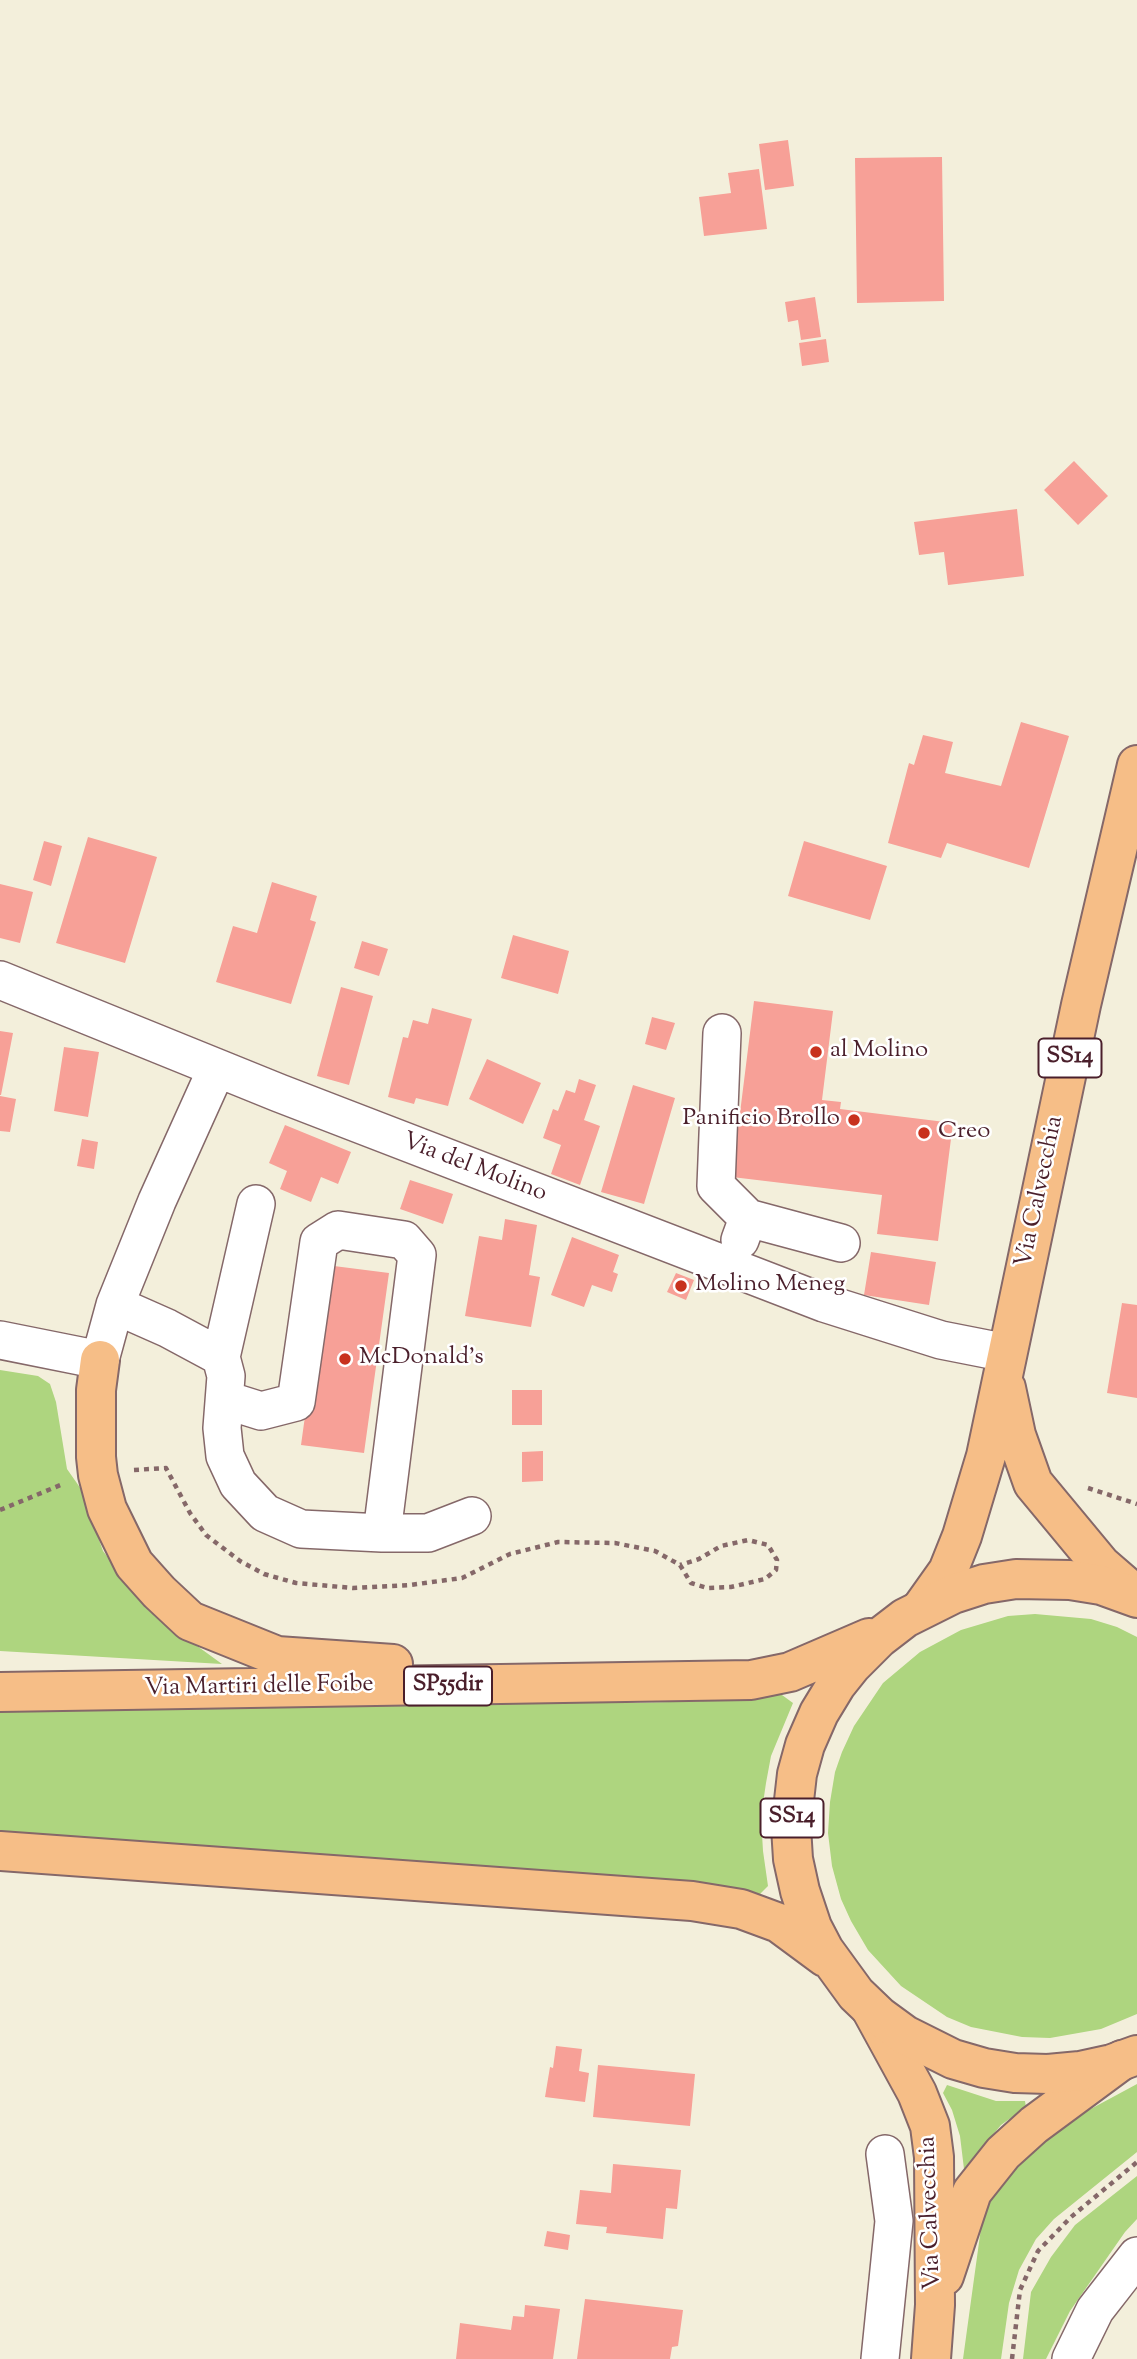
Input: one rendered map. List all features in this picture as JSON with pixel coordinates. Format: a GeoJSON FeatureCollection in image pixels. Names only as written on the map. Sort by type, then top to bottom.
{"type":"FeatureCollection","features":[{"type":"Feature","properties":{"kind":"main road","name":"Via Calvecchia"},"geometry":{"type":"LineString","coordinates":[[921,1609],[948,1571],[962,1536],[986,1457],[1081,1005],[1137,765]]}},
{"type":"Feature","properties":{"kind":"main road"},"geometry":{"type":"LineString","coordinates":[[100,1360],[96,1390],[96,1457],[107,1509],[134,1564],[190,1621],[277,1656],[428,1667],[483,1685]]}},
{"type":"Feature","properties":{"kind":"main road","name":"Via Calvecchia"},"geometry":{"type":"LineString","coordinates":[[1004,1363],[1016,1435],[1033,1483],[1101,1565],[1137,1597]]}},
{"type":"Feature","properties":{"kind":"main road","name":"SS14"},"geometry":{"type":"LineString","coordinates":[[1129,2057],[1091,2069],[1048,2074],[1005,2072],[953,2059],[896,2029],[871,2009],[849,1986],[830,1960],[812,1927],[798,1883],[791,1827],[795,1784],[810,1732],[830,1694],[856,1660],[887,1631],[921,1609],[974,1587],[1027,1578],[1080,1581],[1137,1597]]}},
{"type":"Feature","properties":{"kind":"main road","name":"Via Martiri delle Foibe"},"geometry":{"type":"LineString","coordinates":[[0,1692],[751,1680],[790,1672],[887,1631]]}},
{"type":"Feature","properties":{"kind":"main road"},"geometry":{"type":"LineString","coordinates":[[0,1851],[692,1901],[741,1909],[779,1923],[830,1960]]}},
{"type":"Feature","properties":{"kind":"main road","name":"Via Calvecchia"},"geometry":{"type":"LineString","coordinates":[[871,2009],[917,2093],[930,2126],[934,2157],[935,2305],[931,2359]]}},
{"type":"Feature","properties":{"kind":"main road","name":"Via Calvecchia"},"geometry":{"type":"LineString","coordinates":[[935,2305],[972,2192],[1003,2153],[1034,2125],[1129,2057]]}},
{"type":"Feature","properties":{"kind":"street","name":"Via del Molino"},"geometry":{"type":"LineString","coordinates":[[0,981],[731,1268],[824,1303],[1004,1363]]}},
{"type":"Feature","properties":{"kind":"street"},"geometry":{"type":"LineString","coordinates":[[722,1033],[716,1186],[748,1218],[841,1242]]}},
{"type":"Feature","properties":{"kind":"street"},"geometry":{"type":"LineString","coordinates":[[0,1340],[100,1360],[115,1305],[157,1201],[217,1068]]}},
{"type":"Feature","properties":{"kind":"street"},"geometry":{"type":"LineString","coordinates":[[256,1204],[221,1357],[226,1376],[222,1427],[225,1456],[238,1484],[265,1513],[301,1529],[428,1533],[472,1516]]}},
{"type":"Feature","properties":{"kind":"street"},"geometry":{"type":"LineString","coordinates":[[731,1268],[748,1218]]}},
{"type":"Feature","properties":{"kind":"street"},"geometry":{"type":"LineString","coordinates":[[226,1400],[261,1411],[296,1402],[319,1242],[338,1230],[404,1240],[416,1255],[382,1533]]}},
{"type":"Feature","properties":{"kind":"street"},"geometry":{"type":"LineString","coordinates":[[115,1305],[167,1328],[221,1357]]}},
{"type":"Feature","properties":{"kind":"street"},"geometry":{"type":"LineString","coordinates":[[880,2359],[894,2221],[886,2154]]}},
{"type":"Feature","properties":{"kind":"street"},"geometry":{"type":"LineString","coordinates":[[1071,2359],[1095,2310],[1137,2256]]}},
{"type":"Feature","properties":{"kind":"path"},"geometry":{"type":"LineString","coordinates":[[126,1471],[166,1468],[190,1513],[206,1535],[240,1561],[264,1574],[296,1583],[352,1588],[410,1585],[462,1578],[510,1554],[558,1542],[615,1544],[655,1551],[680,1565],[691,1583],[707,1588],[765,1579],[776,1570],[777,1560],[768,1545],[748,1540],[721,1546],[699,1559],[680,1565]]}},
{"type":"Feature","properties":{"kind":"path"},"geometry":{"type":"LineString","coordinates":[[0,1510],[74,1481]]}},
{"type":"Feature","properties":{"kind":"path"},"geometry":{"type":"LineString","coordinates":[[1086,1486],[1137,1504]]}},
{"type":"Feature","properties":{"kind":"path"},"geometry":{"type":"LineString","coordinates":[[1012,2359],[1020,2290],[1038,2251],[1071,2217],[1137,2162]]}},
{"type":"Feature","properties":{"kind":"green space"},"geometry":{"type":"Polygon","coordinates":[[[0,1370],[38,1376],[50,1384],[56,1402],[67,1469],[81,1489],[103,1551],[149,1611],[222,1664],[0,1651],[0,1370]]]}},
{"type":"Feature","properties":{"kind":"green space"},"geometry":{"type":"Polygon","coordinates":[[[1035,1614],[1091,1619],[1137,1637],[1137,2014],[1101,2029],[1050,2038],[1022,2037],[971,2027],[947,2017],[901,1986],[868,1950],[851,1921],[841,1899],[832,1866],[828,1833],[835,1772],[842,1752],[854,1726],[883,1683],[920,1652],[961,1630],[1008,1616],[1035,1614]]]}},
{"type":"Feature","properties":{"kind":"green space"},"geometry":{"type":"Polygon","coordinates":[[[761,1693],[782,1695],[793,1703],[771,1756],[766,1783],[761,1817],[768,1886],[760,1894],[0,1834],[0,1705],[499,1701],[637,1703],[704,1701],[761,1693]]]}},
{"type":"Feature","properties":{"kind":"green space"},"geometry":{"type":"Polygon","coordinates":[[[1137,2084],[1137,2152],[1054,2219],[1036,2239],[1019,2270],[1009,2303],[1001,2359],[963,2359],[984,2206],[1010,2166],[1074,2118],[1137,2084]]]}},
{"type":"Feature","properties":{"kind":"green space"},"geometry":{"type":"Polygon","coordinates":[[[947,2085],[996,2101],[1025,2101],[1026,2107],[1001,2125],[964,2169],[960,2136],[952,2110],[943,2093],[947,2085]]]}},
{"type":"Feature","properties":{"kind":"green space"},"geometry":{"type":"Polygon","coordinates":[[[1137,2176],[1137,2219],[1070,2311],[1046,2359],[1023,2359],[1031,2292],[1051,2257],[1075,2225],[1137,2176]]]}},
{"type":"Feature","properties":{"kind":"building"},"geometry":{"type":"Polygon","coordinates":[[[788,140],[794,186],[765,190],[759,144],[788,140]]]}},
{"type":"Feature","properties":{"kind":"building"},"geometry":{"type":"Polygon","coordinates":[[[942,157],[944,301],[857,303],[855,158],[942,157]]]}},
{"type":"Feature","properties":{"kind":"building"},"geometry":{"type":"Polygon","coordinates":[[[759,169],[767,229],[704,236],[699,197],[731,193],[728,173],[759,169]]]}},
{"type":"Feature","properties":{"kind":"building"},"geometry":{"type":"Polygon","coordinates":[[[815,297],[821,337],[801,340],[798,320],[788,322],[785,302],[815,297]]]}},
{"type":"Feature","properties":{"kind":"building"},"geometry":{"type":"Polygon","coordinates":[[[826,339],[829,362],[802,366],[799,343],[826,339]]]}},
{"type":"Feature","properties":{"kind":"building"},"geometry":{"type":"Polygon","coordinates":[[[1074,461],[1108,496],[1078,525],[1044,490],[1074,461]]]}},
{"type":"Feature","properties":{"kind":"building"},"geometry":{"type":"Polygon","coordinates":[[[1017,509],[1024,576],[948,585],[944,552],[919,555],[914,522],[1017,509]]]}},
{"type":"Feature","properties":{"kind":"building"},"geometry":{"type":"Polygon","coordinates":[[[1021,722],[1069,736],[1029,868],[947,843],[941,858],[888,843],[909,763],[914,765],[923,735],[953,742],[945,773],[1001,786],[1021,722]]]}},
{"type":"Feature","properties":{"kind":"building"},"geometry":{"type":"Polygon","coordinates":[[[88,837],[157,857],[125,963],[56,943],[88,837]]]}},
{"type":"Feature","properties":{"kind":"building"},"geometry":{"type":"Polygon","coordinates":[[[44,841],[62,846],[51,886],[33,880],[44,841]]]}},
{"type":"Feature","properties":{"kind":"building"},"geometry":{"type":"Polygon","coordinates":[[[804,841],[887,866],[870,920],[788,896],[804,841]]]}},
{"type":"Feature","properties":{"kind":"building"},"geometry":{"type":"Polygon","coordinates":[[[272,882],[317,896],[310,920],[316,922],[291,1004],[216,982],[233,926],[257,933],[272,882]]]}},
{"type":"Feature","properties":{"kind":"building"},"geometry":{"type":"Polygon","coordinates":[[[0,884],[33,892],[20,943],[0,938],[0,884]]]}},
{"type":"Feature","properties":{"kind":"building"},"geometry":{"type":"Polygon","coordinates":[[[513,935],[569,951],[558,994],[501,978],[513,935]]]}},
{"type":"Feature","properties":{"kind":"building"},"geometry":{"type":"Polygon","coordinates":[[[362,941],[388,949],[379,976],[354,968],[362,941]]]}},
{"type":"Feature","properties":{"kind":"building"},"geometry":{"type":"Polygon","coordinates":[[[341,987],[373,996],[349,1085],[317,1076],[341,987]]]}},
{"type":"Feature","properties":{"kind":"building"},"geometry":{"type":"Polygon","coordinates":[[[754,1001],[833,1011],[822,1100],[841,1102],[840,1109],[953,1123],[938,1241],[877,1234],[882,1195],[732,1177],[754,1001]]]}},
{"type":"Feature","properties":{"kind":"building"},"geometry":{"type":"Polygon","coordinates":[[[432,1008],[472,1019],[448,1106],[416,1098],[414,1104],[388,1097],[403,1037],[408,1038],[413,1020],[428,1024],[432,1008]]]}},
{"type":"Feature","properties":{"kind":"building"},"geometry":{"type":"Polygon","coordinates":[[[652,1017],[675,1023],[666,1050],[645,1044],[652,1017]]]}},
{"type":"Feature","properties":{"kind":"building"},"geometry":{"type":"Polygon","coordinates":[[[0,1031],[13,1033],[1,1095],[0,1095],[0,1031]]]}},
{"type":"Feature","properties":{"kind":"building"},"geometry":{"type":"Polygon","coordinates":[[[64,1047],[99,1052],[88,1117],[54,1111],[64,1047]]]}},
{"type":"Feature","properties":{"kind":"building"},"geometry":{"type":"Polygon","coordinates":[[[487,1059],[541,1083],[523,1124],[469,1099],[487,1059]]]}},
{"type":"Feature","properties":{"kind":"building"},"geometry":{"type":"Polygon","coordinates":[[[579,1079],[596,1085],[584,1120],[600,1126],[580,1185],[551,1174],[561,1145],[543,1138],[553,1109],[558,1111],[566,1090],[575,1093],[579,1079]]]}},
{"type":"Feature","properties":{"kind":"building"},"geometry":{"type":"Polygon","coordinates":[[[633,1085],[675,1098],[644,1204],[601,1192],[633,1085]]]}},
{"type":"Feature","properties":{"kind":"building"},"geometry":{"type":"Polygon","coordinates":[[[0,1096],[16,1099],[10,1132],[0,1131],[0,1096]]]}},
{"type":"Feature","properties":{"kind":"building"},"geometry":{"type":"Polygon","coordinates":[[[285,1125],[351,1152],[338,1184],[321,1177],[311,1202],[280,1189],[287,1171],[269,1163],[285,1125]]]}},
{"type":"Feature","properties":{"kind":"building"},"geometry":{"type":"Polygon","coordinates":[[[82,1139],[98,1142],[94,1169],[77,1166],[82,1139]]]}},
{"type":"Feature","properties":{"kind":"building"},"geometry":{"type":"Polygon","coordinates":[[[410,1180],[453,1194],[443,1224],[400,1209],[410,1180]]]}},
{"type":"Feature","properties":{"kind":"building"},"geometry":{"type":"Polygon","coordinates":[[[505,1219],[537,1225],[529,1275],[540,1277],[531,1327],[465,1316],[479,1236],[502,1240],[505,1219]]]}},
{"type":"Feature","properties":{"kind":"building"},"geometry":{"type":"Polygon","coordinates":[[[572,1237],[619,1255],[613,1272],[618,1274],[612,1292],[592,1285],[584,1307],[551,1295],[572,1237]]]}},
{"type":"Feature","properties":{"kind":"building"},"geometry":{"type":"Polygon","coordinates":[[[871,1252],[936,1262],[929,1305],[864,1295],[871,1252]]]}},
{"type":"Feature","properties":{"kind":"building","name":"McDonald's"},"geometry":{"type":"Polygon","coordinates":[[[326,1265],[389,1273],[364,1453],[301,1445],[326,1265]]]}},
{"type":"Feature","properties":{"kind":"building","name":"Molino Meneg"},"geometry":{"type":"Polygon","coordinates":[[[676,1273],[694,1280],[686,1300],[667,1292],[676,1273]]]}},
{"type":"Feature","properties":{"kind":"building"},"geometry":{"type":"Polygon","coordinates":[[[1122,1303],[1137,1305],[1137,1398],[1107,1393],[1122,1303]]]}},
{"type":"Feature","properties":{"kind":"building"},"geometry":{"type":"Polygon","coordinates":[[[512,1390],[542,1390],[542,1425],[512,1425],[512,1390]]]}},
{"type":"Feature","properties":{"kind":"building"},"geometry":{"type":"Polygon","coordinates":[[[543,1451],[543,1481],[522,1482],[522,1452],[543,1451]]]}},
{"type":"Feature","properties":{"kind":"building"},"geometry":{"type":"Polygon","coordinates":[[[556,2046],[582,2049],[579,2071],[589,2073],[585,2102],[545,2097],[556,2046]]]}},
{"type":"Feature","properties":{"kind":"building"},"geometry":{"type":"Polygon","coordinates":[[[598,2065],[695,2074],[690,2126],[593,2117],[598,2065]]]}},
{"type":"Feature","properties":{"kind":"building"},"geometry":{"type":"Polygon","coordinates":[[[613,2164],[681,2170],[677,2209],[666,2208],[663,2239],[606,2233],[607,2227],[576,2224],[580,2190],[611,2193],[613,2164]]]}},
{"type":"Feature","properties":{"kind":"building"},"geometry":{"type":"Polygon","coordinates":[[[547,2231],[570,2235],[568,2250],[544,2246],[547,2231]]]}},
{"type":"Feature","properties":{"kind":"building"},"geometry":{"type":"Polygon","coordinates":[[[585,2299],[683,2310],[678,2346],[672,2347],[670,2359],[577,2359],[585,2299]]]}},
{"type":"Feature","properties":{"kind":"building"},"geometry":{"type":"Polygon","coordinates":[[[525,2305],[560,2309],[553,2359],[456,2359],[460,2323],[511,2330],[513,2316],[524,2317],[525,2305]]]}},
{"type":"Feature","properties":{"kind":"place","name":"al Molino"},"geometry":{"type":"Point","coordinates":[816,1052]}},
{"type":"Feature","properties":{"kind":"place","name":"Panificio Brollo"},"geometry":{"type":"Point","coordinates":[854,1120]}},
{"type":"Feature","properties":{"kind":"place","name":"Creo"},"geometry":{"type":"Point","coordinates":[924,1133]}},
{"type":"Feature","properties":{"kind":"place","name":"Molino Meneg"},"geometry":{"type":"Point","coordinates":[681,1286]}},
{"type":"Feature","properties":{"kind":"place","name":"McDonald's"},"geometry":{"type":"Point","coordinates":[345,1359]}}]}
